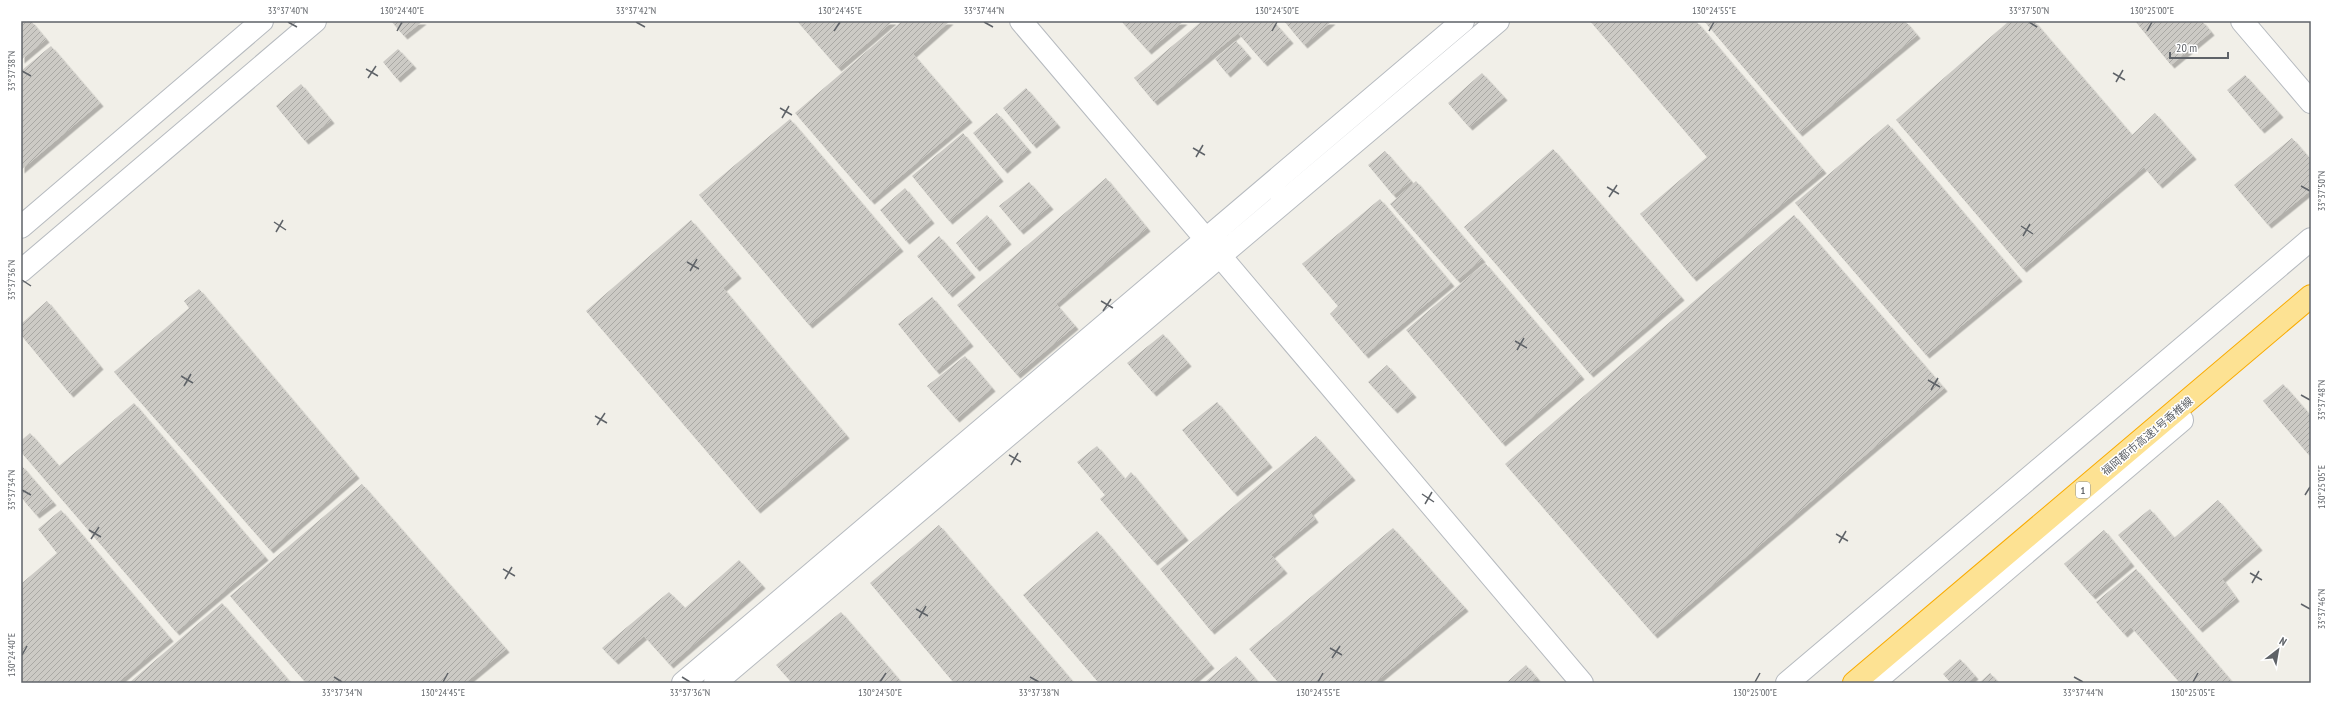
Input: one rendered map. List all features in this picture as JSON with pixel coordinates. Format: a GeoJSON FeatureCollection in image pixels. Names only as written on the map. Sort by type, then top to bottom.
{"type":"FeatureCollection","features":[{"type":"Feature","properties":{"kind":"highway","name":"福岡都市高速1号香椎線"},"geometry":{"type":"LineString","coordinates":[[1854,683],[2311,296]]}},
{"type":"Feature","properties":{"kind":"highway","name":"福岡都市高速1号香椎線"},"geometry":{"type":"LineString","coordinates":[[1865,683],[2311,306]]}},
{"type":"Feature","properties":{"kind":"street"},"geometry":{"type":"LineString","coordinates":[[21,227],[262,21]]}},
{"type":"Feature","properties":{"kind":"street"},"geometry":{"type":"LineString","coordinates":[[21,272],[316,21]]}},
{"type":"Feature","properties":{"kind":"street"},"geometry":{"type":"LineString","coordinates":[[1021,21],[1582,683]]}},
{"type":"Feature","properties":{"kind":"street"},"geometry":{"type":"LineString","coordinates":[[715,683],[1212,247],[1463,21]]}},
{"type":"Feature","properties":{"kind":"street"},"geometry":{"type":"LineString","coordinates":[[683,683],[1212,247],[1498,21]]}},
{"type":"Feature","properties":{"kind":"street"},"geometry":{"type":"LineString","coordinates":[[2242,21],[2311,102]]}},
{"type":"Feature","properties":{"kind":"street"},"geometry":{"type":"LineString","coordinates":[[1787,683],[2311,239]]}},
{"type":"Feature","properties":{"kind":"street"},"geometry":{"type":"LineString","coordinates":[[1873,683],[2311,310]]}},
{"type":"Feature","properties":{"kind":"building"},"geometry":{"type":"Polygon","coordinates":[[[21,21],[31,21],[46,39],[21,60],[21,21]]]}},
{"type":"Feature","properties":{"kind":"building"},"geometry":{"type":"Polygon","coordinates":[[[391,21],[423,21],[404,36],[391,21]]]}},
{"type":"Feature","properties":{"kind":"building"},"geometry":{"type":"Polygon","coordinates":[[[797,21],[893,21],[838,68],[797,21]]]}},
{"type":"Feature","properties":{"kind":"building"},"geometry":{"type":"Polygon","coordinates":[[[902,21],[950,21],[913,54],[969,119],[871,201],[795,113],[902,21]]]}},
{"type":"Feature","properties":{"kind":"building"},"geometry":{"type":"Polygon","coordinates":[[[1121,21],[1184,21],[1148,51],[1121,21]]]}},
{"type":"Feature","properties":{"kind":"building"},"geometry":{"type":"Polygon","coordinates":[[[1202,21],[1273,21],[1290,40],[1264,63],[1238,33],[1154,102],[1134,78],[1202,21]]]}},
{"type":"Feature","properties":{"kind":"building"},"geometry":{"type":"Polygon","coordinates":[[[1284,21],[1332,21],[1304,45],[1284,21]]]}},
{"type":"Feature","properties":{"kind":"building"},"geometry":{"type":"Polygon","coordinates":[[[1590,21],[1696,21],[1823,170],[1693,278],[1640,214],[1707,157],[1590,21]]]}},
{"type":"Feature","properties":{"kind":"building"},"geometry":{"type":"Polygon","coordinates":[[[1704,21],[1905,21],[1917,35],[1799,133],[1704,21]]]}},
{"type":"Feature","properties":{"kind":"building"},"geometry":{"type":"Polygon","coordinates":[[[2009,21],[2034,21],[2132,135],[2155,113],[2193,156],[2159,185],[2144,167],[2023,269],[1896,120],[2009,21]]]}},
{"type":"Feature","properties":{"kind":"building"},"geometry":{"type":"Polygon","coordinates":[[[2135,21],[2202,21],[2211,32],[2171,65],[2135,21]]]}},
{"type":"Feature","properties":{"kind":"building"},"geometry":{"type":"Polygon","coordinates":[[[1236,41],[1248,55],[1227,74],[1215,59],[1236,41]]]}},
{"type":"Feature","properties":{"kind":"building"},"geometry":{"type":"Polygon","coordinates":[[[51,46],[100,103],[21,170],[21,71],[51,46]]]}},
{"type":"Feature","properties":{"kind":"building"},"geometry":{"type":"Polygon","coordinates":[[[398,49],[413,65],[397,79],[383,62],[398,49]]]}},
{"type":"Feature","properties":{"kind":"building"},"geometry":{"type":"Polygon","coordinates":[[[1482,73],[1504,97],[1469,127],[1448,103],[1482,73]]]}},
{"type":"Feature","properties":{"kind":"building"},"geometry":{"type":"Polygon","coordinates":[[[2245,75],[2280,114],[2261,130],[2227,90],[2245,75]]]}},
{"type":"Feature","properties":{"kind":"building"},"geometry":{"type":"Polygon","coordinates":[[[301,84],[331,120],[305,141],[276,106],[301,84]]]}},
{"type":"Feature","properties":{"kind":"building"},"geometry":{"type":"Polygon","coordinates":[[[1026,88],[1057,124],[1033,145],[1003,108],[1026,88]]]}},
{"type":"Feature","properties":{"kind":"building"},"geometry":{"type":"Polygon","coordinates":[[[997,113],[1028,149],[1004,170],[973,133],[997,113]]]}},
{"type":"Feature","properties":{"kind":"building"},"geometry":{"type":"Polygon","coordinates":[[[790,119],[900,248],[809,325],[699,195],[790,119]]]}},
{"type":"Feature","properties":{"kind":"building"},"geometry":{"type":"Polygon","coordinates":[[[1888,124],[2019,278],[1926,355],[1795,203],[1888,124]]]}},
{"type":"Feature","properties":{"kind":"building"},"geometry":{"type":"Polygon","coordinates":[[[963,133],[1000,178],[949,221],[912,176],[963,133]]]}},
{"type":"Feature","properties":{"kind":"building"},"geometry":{"type":"Polygon","coordinates":[[[2292,138],[2311,160],[2311,190],[2268,225],[2234,185],[2292,138]]]}},
{"type":"Feature","properties":{"kind":"building"},"geometry":{"type":"Polygon","coordinates":[[[1553,149],[1681,297],[1590,374],[1464,227],[1553,149]]]}},
{"type":"Feature","properties":{"kind":"building"},"geometry":{"type":"Polygon","coordinates":[[[1385,151],[1411,181],[1393,195],[1368,165],[1385,151]]]}},
{"type":"Feature","properties":{"kind":"building"},"geometry":{"type":"Polygon","coordinates":[[[1106,178],[1147,228],[1056,304],[1075,326],[1017,375],[957,305],[1106,178]]]}},
{"type":"Feature","properties":{"kind":"building"},"geometry":{"type":"Polygon","coordinates":[[[1416,181],[1482,259],[1457,280],[1390,204],[1416,181]]]}},
{"type":"Feature","properties":{"kind":"building"},"geometry":{"type":"Polygon","coordinates":[[[1029,182],[1050,206],[1020,231],[999,206],[1029,182]]]}},
{"type":"Feature","properties":{"kind":"building"},"geometry":{"type":"Polygon","coordinates":[[[905,188],[931,220],[906,241],[880,210],[905,188]]]}},
{"type":"Feature","properties":{"kind":"building"},"geometry":{"type":"Polygon","coordinates":[[[1380,199],[1451,283],[1365,355],[1330,314],[1338,306],[1302,264],[1380,199]]]}},
{"type":"Feature","properties":{"kind":"building"},"geometry":{"type":"Polygon","coordinates":[[[987,215],[1008,241],[976,268],[956,243],[987,215]]]}},
{"type":"Feature","properties":{"kind":"building"},"geometry":{"type":"Polygon","coordinates":[[[1794,215],[1944,388],[1654,635],[1505,464],[1794,215]]]}},
{"type":"Feature","properties":{"kind":"building"},"geometry":{"type":"Polygon","coordinates":[[[691,220],[738,275],[723,288],[846,435],[757,510],[586,311],[691,220]]]}},
{"type":"Feature","properties":{"kind":"building"},"geometry":{"type":"Polygon","coordinates":[[[939,236],[972,274],[949,294],[917,256],[939,236]]]}},
{"type":"Feature","properties":{"kind":"building"},"geometry":{"type":"Polygon","coordinates":[[[1485,263],[1581,376],[1502,443],[1406,330],[1485,263]]]}},
{"type":"Feature","properties":{"kind":"building"},"geometry":{"type":"Polygon","coordinates":[[[199,289],[356,475],[270,550],[114,372],[189,308],[184,301],[199,289]]]}},
{"type":"Feature","properties":{"kind":"building"},"geometry":{"type":"Polygon","coordinates":[[[932,297],[970,343],[936,371],[898,324],[932,297]]]}},
{"type":"Feature","properties":{"kind":"building"},"geometry":{"type":"Polygon","coordinates":[[[47,301],[100,366],[70,394],[21,335],[21,324],[47,301]]]}},
{"type":"Feature","properties":{"kind":"building"},"geometry":{"type":"Polygon","coordinates":[[[1163,334],[1188,363],[1153,393],[1127,363],[1163,334]]]}},
{"type":"Feature","properties":{"kind":"building"},"geometry":{"type":"Polygon","coordinates":[[[965,356],[992,388],[956,419],[927,386],[965,356]]]}},
{"type":"Feature","properties":{"kind":"building"},"geometry":{"type":"Polygon","coordinates":[[[1387,365],[1413,394],[1394,410],[1368,382],[1387,365]]]}},
{"type":"Feature","properties":{"kind":"building"},"geometry":{"type":"Polygon","coordinates":[[[2283,384],[2311,416],[2311,451],[2308,454],[2263,401],[2283,384]]]}},
{"type":"Feature","properties":{"kind":"building"},"geometry":{"type":"Polygon","coordinates":[[[1217,402],[1269,464],[1234,493],[1182,430],[1217,402]]]}},
{"type":"Feature","properties":{"kind":"building"},"geometry":{"type":"Polygon","coordinates":[[[134,403],[265,557],[176,632],[21,452],[21,441],[30,433],[59,466],[134,403]]]}},
{"type":"Feature","properties":{"kind":"building"},"geometry":{"type":"Polygon","coordinates":[[[1316,436],[1352,477],[1310,512],[1315,519],[1271,555],[1284,570],[1211,631],[1160,569],[1316,436]]]}},
{"type":"Feature","properties":{"kind":"building"},"geometry":{"type":"Polygon","coordinates":[[[1097,446],[1125,479],[1131,472],[1185,537],[1154,562],[1100,499],[1105,495],[1077,462],[1097,446]]]}},
{"type":"Feature","properties":{"kind":"building"},"geometry":{"type":"Polygon","coordinates":[[[21,465],[53,502],[36,515],[21,497],[21,465]]]}},
{"type":"Feature","properties":{"kind":"building"},"geometry":{"type":"Polygon","coordinates":[[[362,484],[506,649],[465,683],[306,683],[230,596],[362,484]]]}},
{"type":"Feature","properties":{"kind":"building"},"geometry":{"type":"Polygon","coordinates":[[[2218,500],[2259,547],[2222,579],[2236,598],[2199,629],[2118,535],[2150,509],[2174,538],[2218,500]]]}},
{"type":"Feature","properties":{"kind":"building"},"geometry":{"type":"Polygon","coordinates":[[[61,510],[170,638],[117,683],[21,683],[21,584],[57,553],[38,529],[61,510]]]}},
{"type":"Feature","properties":{"kind":"building"},"geometry":{"type":"Polygon","coordinates":[[[939,525],[1074,683],[954,683],[870,583],[939,525]]]}},
{"type":"Feature","properties":{"kind":"building"},"geometry":{"type":"Polygon","coordinates":[[[1393,528],[1465,608],[1374,683],[1279,683],[1249,649],[1393,528]]]}},
{"type":"Feature","properties":{"kind":"building"},"geometry":{"type":"Polygon","coordinates":[[[2104,530],[2131,563],[2092,596],[2064,564],[2104,530]]]}},
{"type":"Feature","properties":{"kind":"building"},"geometry":{"type":"Polygon","coordinates":[[[1097,531],[1211,665],[1190,683],[1099,683],[1023,595],[1097,531]]]}},
{"type":"Feature","properties":{"kind":"building"},"geometry":{"type":"Polygon","coordinates":[[[739,560],[762,585],[670,665],[644,636],[615,661],[602,648],[669,592],[685,608],[739,560]]]}},
{"type":"Feature","properties":{"kind":"building"},"geometry":{"type":"Polygon","coordinates":[[[2136,569],[2233,683],[2180,683],[2131,627],[2124,634],[2096,602],[2136,569]]]}},
{"type":"Feature","properties":{"kind":"building"},"geometry":{"type":"Polygon","coordinates":[[[222,603],[291,683],[129,683],[222,603]]]}},
{"type":"Feature","properties":{"kind":"building"},"geometry":{"type":"Polygon","coordinates":[[[841,612],[902,683],[792,683],[776,665],[841,612]]]}},
{"type":"Feature","properties":{"kind":"building"},"geometry":{"type":"Polygon","coordinates":[[[1236,656],[1259,683],[1204,683],[1236,656]]]}},
{"type":"Feature","properties":{"kind":"building"},"geometry":{"type":"Polygon","coordinates":[[[1960,659],[1975,676],[1967,683],[1951,683],[1943,674],[1960,659]]]}},
{"type":"Feature","properties":{"kind":"building"},"geometry":{"type":"Polygon","coordinates":[[[1526,665],[1537,678],[1530,683],[1506,683],[1526,665]]]}},
{"type":"Feature","properties":{"kind":"building"},"geometry":{"type":"Polygon","coordinates":[[[1990,673],[1999,683],[1979,683],[1990,673]]]}}]}
